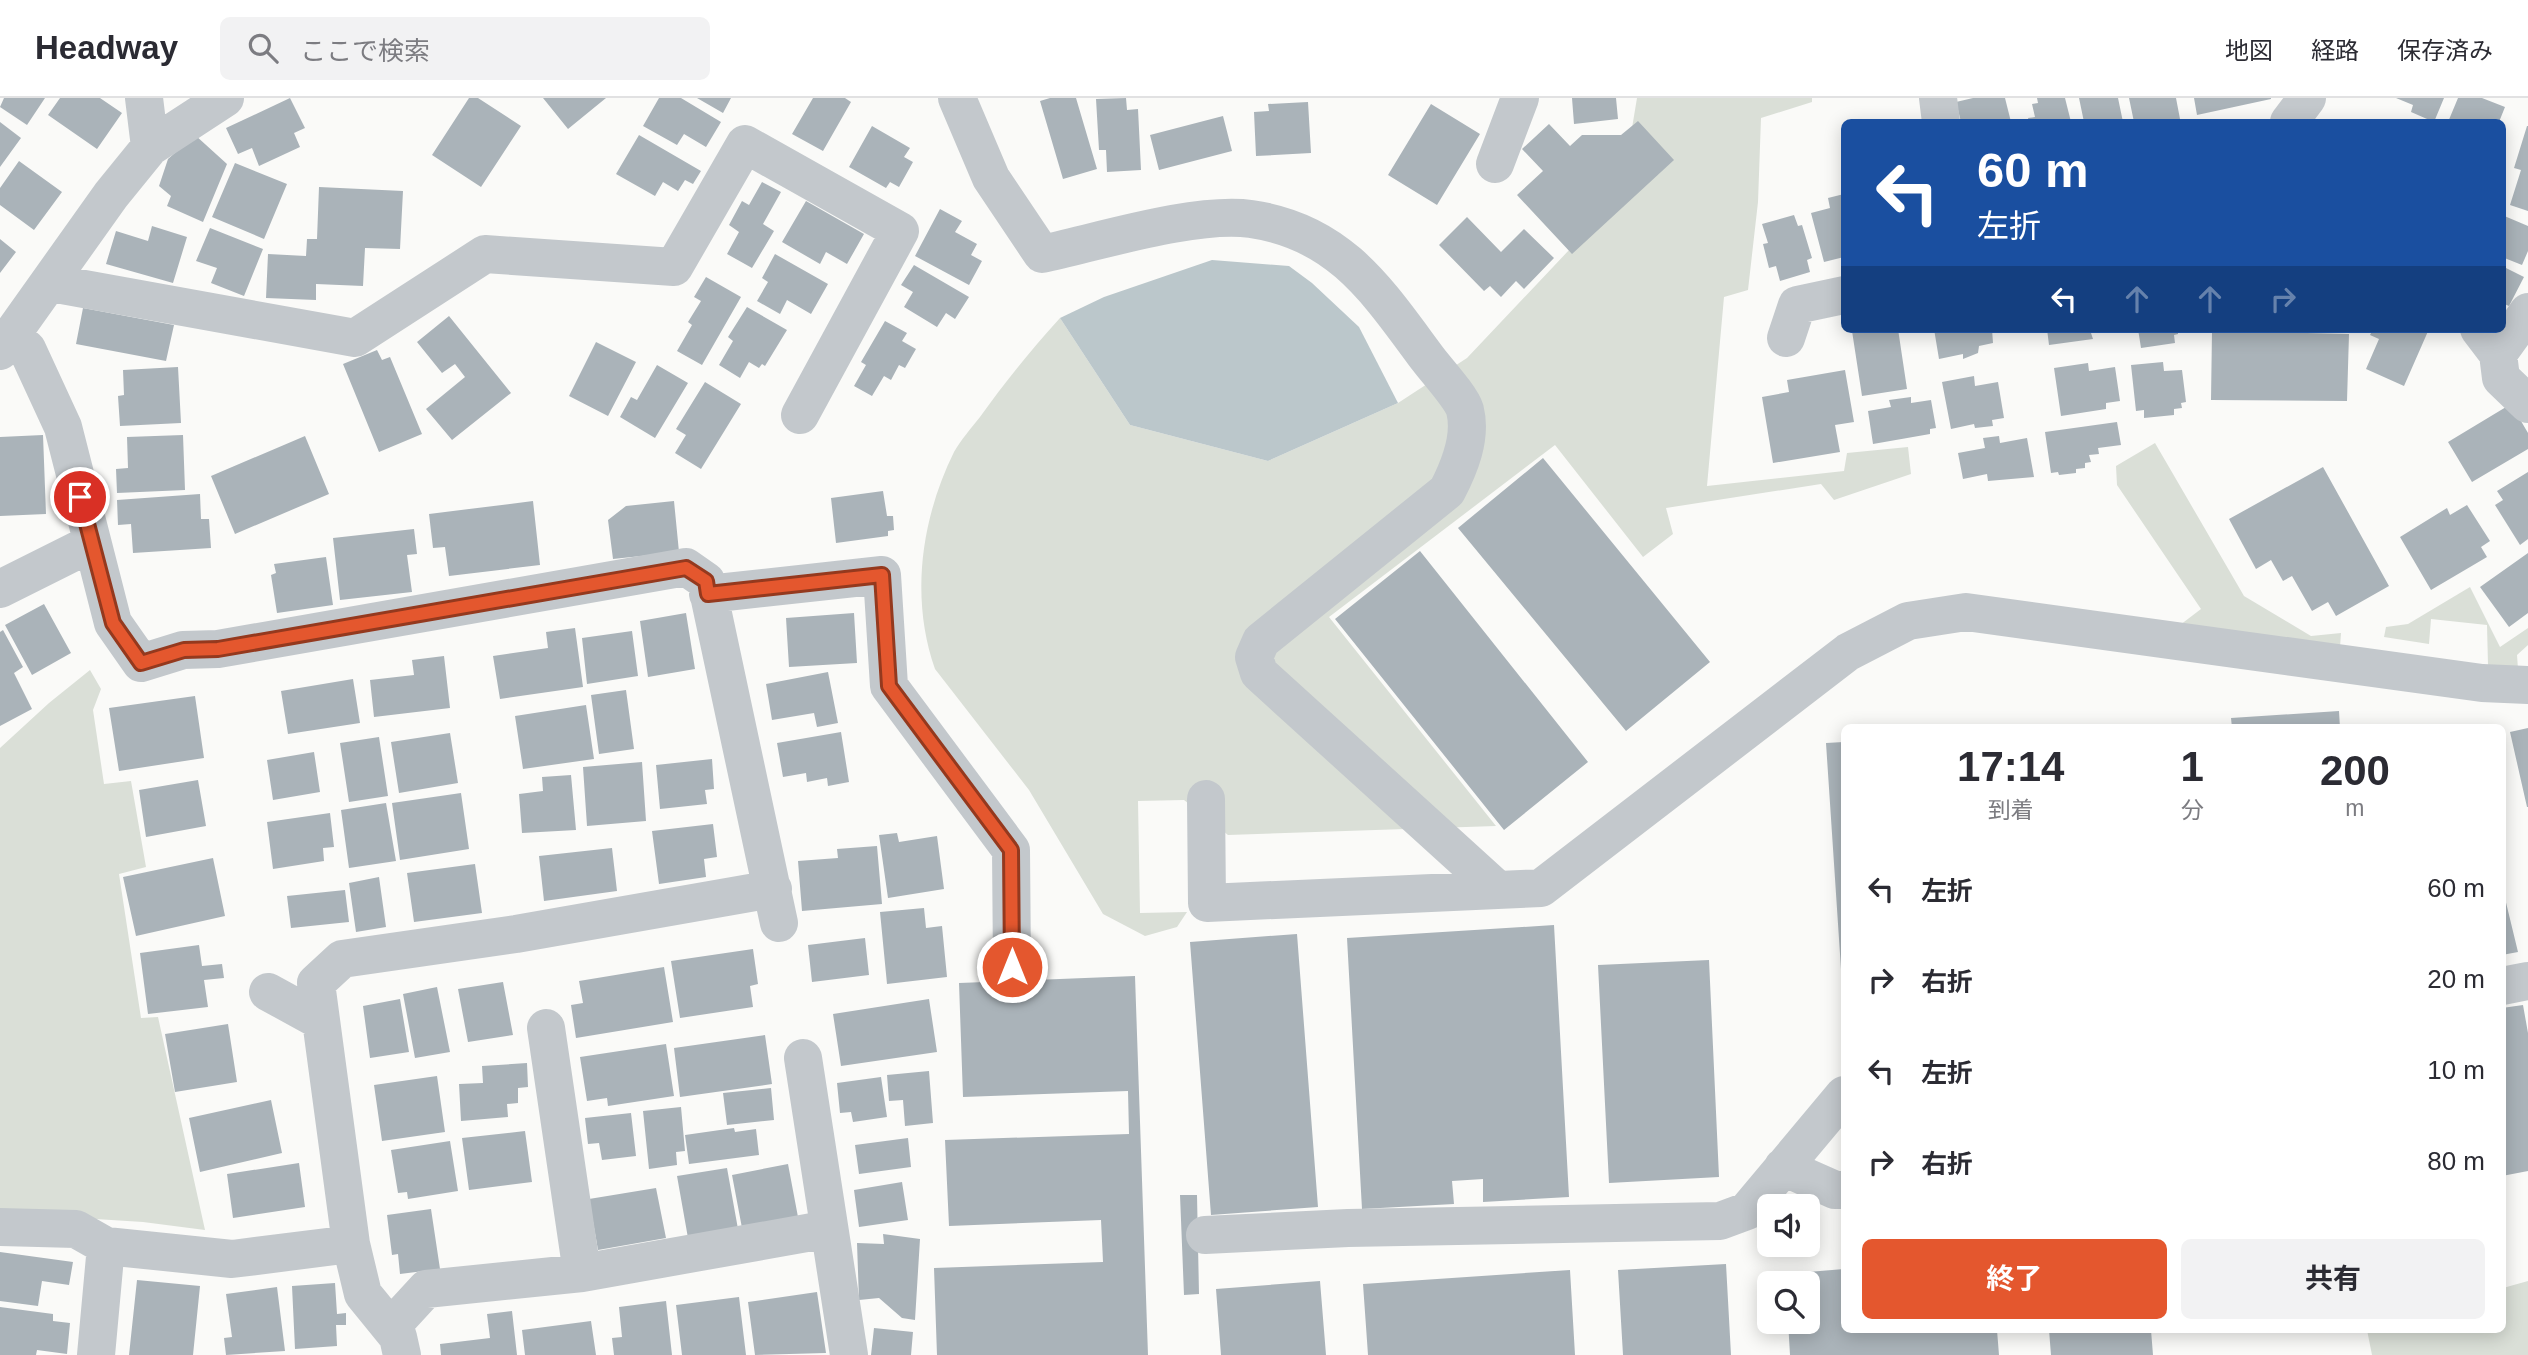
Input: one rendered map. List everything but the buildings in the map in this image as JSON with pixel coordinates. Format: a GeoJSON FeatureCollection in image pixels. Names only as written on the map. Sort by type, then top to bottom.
{"type":"FeatureCollection","features":[{"type":"Feature","properties":{"kind":"street"},"geometry":{"type":"LineString","coordinates":[[144,98],[150,147]]}},
{"type":"Feature","properties":{"kind":"street"},"geometry":{"type":"LineString","coordinates":[[225,98],[150,147],[111,195],[51,284],[6,344],[27,349],[63,427],[113,623],[141,663],[184,650],[220,660],[686,568],[706,581],[776,906],[342,958],[316,984],[351,1244],[363,1294],[396,1341],[426,1289],[582,1273],[829,1229]]}},
{"type":"Feature","properties":{"kind":"street"},"geometry":{"type":"LineString","coordinates":[[957,98],[991,178],[1042,254],[1193,221],[1249,219],[1296,230],[1327,247],[1366,277],[1465,410],[1464,458],[1447,491],[1261,641],[1254,657],[1259,673],[1498,890]]}},
{"type":"Feature","properties":{"kind":"street"},"geometry":{"type":"LineString","coordinates":[[1495,164],[1520,98]]}},
{"type":"Feature","properties":{"kind":"street"},"geometry":{"type":"LineString","coordinates":[[1938,98],[1941,119]]}},
{"type":"Feature","properties":{"kind":"street"},"geometry":{"type":"LineString","coordinates":[[2291,119],[2307,98]]}},
{"type":"Feature","properties":{"kind":"street"},"geometry":{"type":"LineString","coordinates":[[2318,98],[2327,119]]}},
{"type":"Feature","properties":{"kind":"street"},"geometry":{"type":"LineString","coordinates":[[51,284],[355,338],[485,254],[674,267],[745,144],[900,231],[800,415]]}},
{"type":"Feature","properties":{"kind":"street"},"geometry":{"type":"LineString","coordinates":[[1786,338],[1797,305],[1841,296]]}},
{"type":"Feature","properties":{"kind":"street"},"geometry":{"type":"LineString","coordinates":[[2506,329],[2528,312]]}},
{"type":"Feature","properties":{"kind":"street"},"geometry":{"type":"LineString","coordinates":[[2489,342],[2501,378],[2528,404]]}},
{"type":"Feature","properties":{"kind":"street"},"geometry":{"type":"LineString","coordinates":[[0,589],[92,543]]}},
{"type":"Feature","properties":{"kind":"street"},"geometry":{"type":"LineString","coordinates":[[708,594],[882,575],[889,686],[1011,850],[1012,967]]}},
{"type":"Feature","properties":{"kind":"street"},"geometry":{"type":"LineString","coordinates":[[1206,799],[1207,903],[1541,888],[1848,652],[1908,621],[1966,612],[2482,683],[2528,685]]}},
{"type":"Feature","properties":{"kind":"street"},"geometry":{"type":"LineString","coordinates":[[2506,985],[2528,981]]}},
{"type":"Feature","properties":{"kind":"street"},"geometry":{"type":"LineString","coordinates":[[268,992],[321,1021]]}},
{"type":"Feature","properties":{"kind":"street"},"geometry":{"type":"LineString","coordinates":[[546,1028],[582,1273]]}},
{"type":"Feature","properties":{"kind":"street"},"geometry":{"type":"LineString","coordinates":[[803,1058],[849,1355]]}},
{"type":"Feature","properties":{"kind":"street"},"geometry":{"type":"LineString","coordinates":[[1205,1235],[1348,1228],[1720,1221],[1747,1211],[1841,1099]]}},
{"type":"Feature","properties":{"kind":"street"},"geometry":{"type":"LineString","coordinates":[[1783,1167],[1835,1190],[1841,1190]]}},
{"type":"Feature","properties":{"kind":"street"},"geometry":{"type":"LineString","coordinates":[[0,1227],[76,1229],[106,1246],[232,1259],[351,1244]]}},
{"type":"Feature","properties":{"kind":"street"},"geometry":{"type":"LineString","coordinates":[[96,1355],[106,1246]]}},
{"type":"Feature","properties":{"kind":"shaded area"},"geometry":{"type":"Polygon","coordinates":[[[1637,98],[1812,98],[1812,102],[1761,118],[1758,202],[1748,290],[1724,297],[1707,486],[1844,471],[1847,453],[1908,447],[1911,474],[1834,500],[1821,484],[1666,508],[1673,534],[1643,557],[1555,445],[1329,617],[1496,826],[1228,835],[1184,800],[1138,801],[1140,913],[1187,912],[1177,927],[1145,936],[1103,914],[1029,790],[935,669],[923,615],[923,559],[934,504],[954,452],[1018,366],[1060,318],[1130,425],[1268,461],[1398,403],[1467,358],[1570,249],[1631,134],[1637,98]]]}},
{"type":"Feature","properties":{"kind":"shaded area"},"geometry":{"type":"Polygon","coordinates":[[[1212,260],[1289,266],[1312,283],[1359,327],[1398,403],[1268,461],[1130,425],[1060,318],[1104,297],[1212,260]]]}},
{"type":"Feature","properties":{"kind":"shaded area"},"geometry":{"type":"Polygon","coordinates":[[[2155,443],[2244,596],[2311,636],[2341,633],[2340,647],[2180,625],[2201,609],[2117,485],[2116,466],[2155,443]]]}},
{"type":"Feature","properties":{"kind":"shaded area"},"geometry":{"type":"Polygon","coordinates":[[[2470,587],[2500,647],[2528,628],[2528,645],[2517,655],[2518,669],[2488,665],[2487,625],[2431,619],[2429,644],[2384,637],[2386,627],[2408,624],[2470,587]]]}},
{"type":"Feature","properties":{"kind":"shaded area"},"geometry":{"type":"Polygon","coordinates":[[[90,670],[101,689],[93,710],[104,784],[131,781],[146,867],[119,874],[141,1018],[158,1017],[205,1230],[143,1222],[0,1213],[0,748],[90,670]]]}},
{"type":"Feature","properties":{"kind":"shaded area"},"geometry":{"type":"Polygon","coordinates":[[[2528,1281],[2528,1355],[2372,1355],[2368,1333],[2506,1333],[2506,1287],[2528,1281]]]}},
{"type":"Feature","properties":{"kind":"route"},"geometry":{"type":"LineString","coordinates":[[80,497],[113,623],[141,663],[184,650],[218,649],[461,604],[686,568],[706,581],[708,594],[882,575],[889,686],[1011,850],[1012,967]]}}]}
